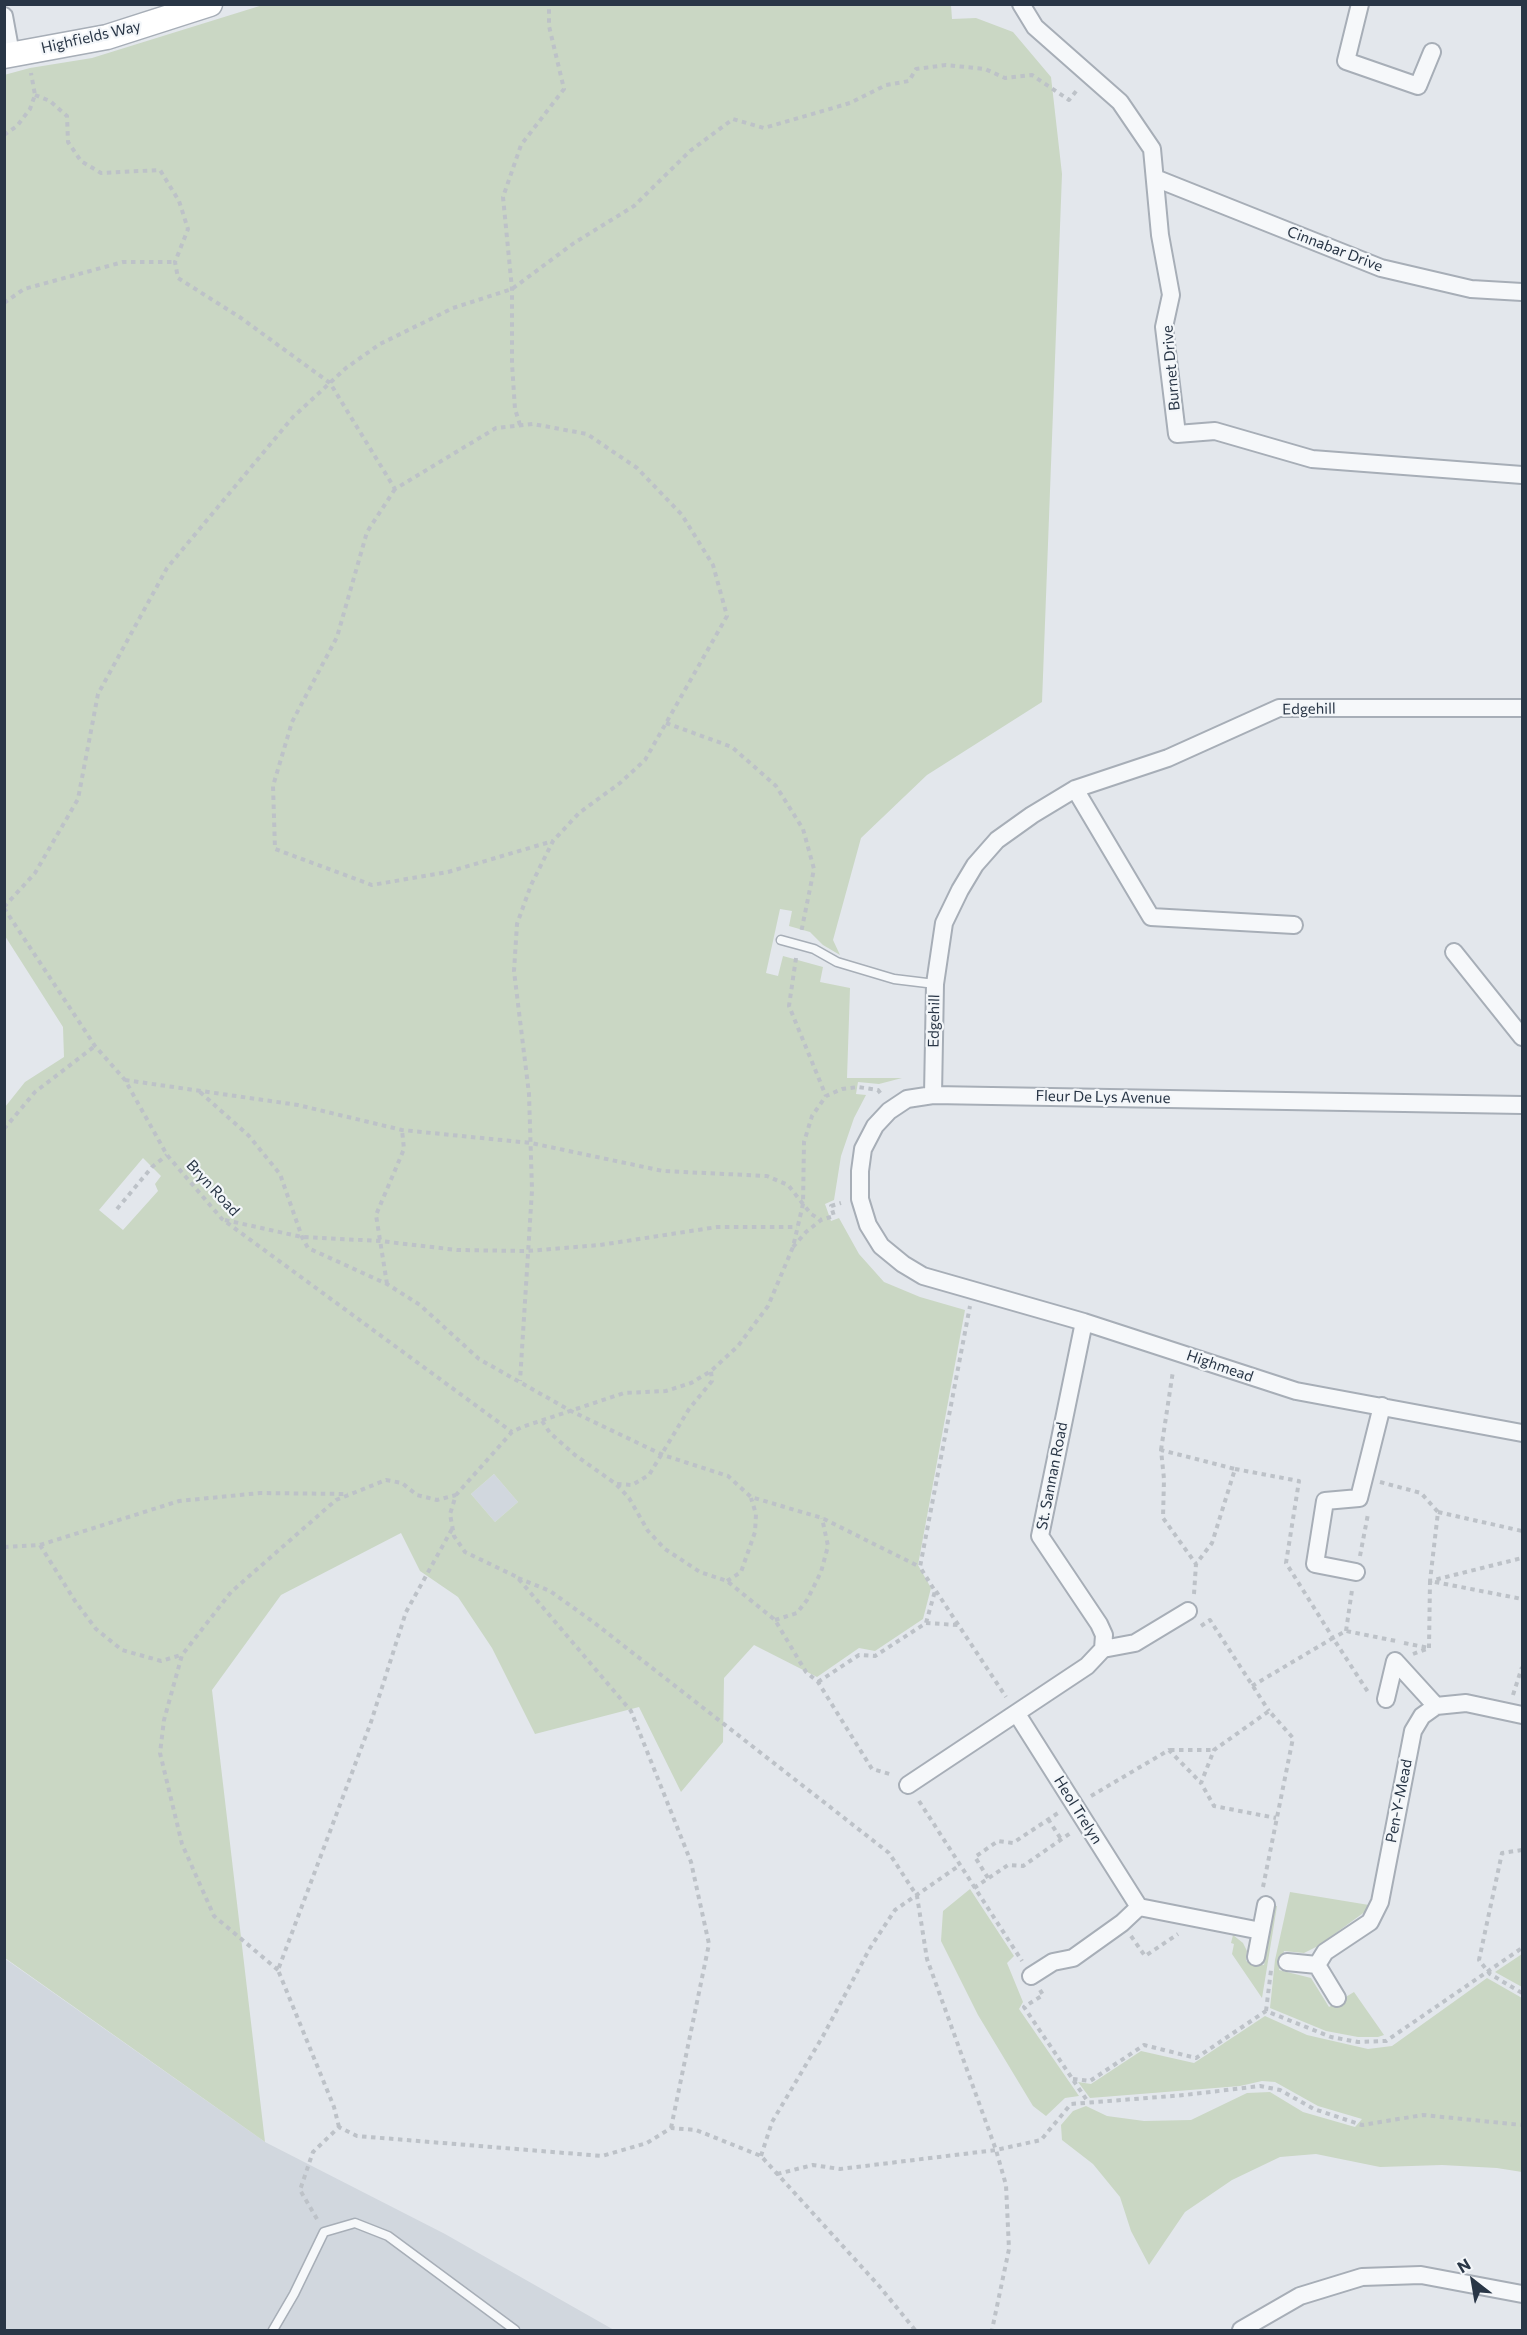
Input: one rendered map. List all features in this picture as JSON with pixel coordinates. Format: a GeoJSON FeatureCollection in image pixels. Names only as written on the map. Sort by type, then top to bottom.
{"type":"FeatureCollection","features":[{"type":"Feature","properties":{"kind":"main road","name":"Highfields Way"},"geometry":{"type":"LineString","coordinates":[[14,54],[107,37],[210,4]]}},
{"type":"Feature","properties":{"kind":"street","name":"Burnet Drive"},"geometry":{"type":"LineString","coordinates":[[1021,4],[1035,27],[1120,102],[1152,149],[1161,235],[1171,295],[1164,327],[1177,434],[1215,431],[1312,459],[1522,475]]}},
{"type":"Feature","properties":{"kind":"street"},"geometry":{"type":"LineString","coordinates":[[1360,4],[1346,61],[1418,86],[1432,52]]}},
{"type":"Feature","properties":{"kind":"street"},"geometry":{"type":"LineString","coordinates":[[4,16],[14,54]]}},
{"type":"Feature","properties":{"kind":"street","name":"Cinnabar Drive"},"geometry":{"type":"LineString","coordinates":[[1155,177],[1381,268],[1471,289],[1522,292]]}},
{"type":"Feature","properties":{"kind":"street","name":"Edgehill"},"geometry":{"type":"LineString","coordinates":[[933,1095],[935,984],[944,923],[975,865],[997,840],[1032,815],[1075,789],[1168,758],[1279,708],[1522,708]]}},
{"type":"Feature","properties":{"kind":"street"},"geometry":{"type":"LineString","coordinates":[[1075,789],[1151,916],[1294,925]]}},
{"type":"Feature","properties":{"kind":"street"},"geometry":{"type":"LineString","coordinates":[[1454,952],[1522,1037]]}},
{"type":"Feature","properties":{"kind":"street","name":"Fleur De Lys Avenue"},"geometry":{"type":"LineString","coordinates":[[923,1276],[903,1264],[881,1246],[868,1225],[860,1199],[863,1149],[875,1126],[893,1108],[907,1099],[933,1095],[1522,1105]]}},
{"type":"Feature","properties":{"kind":"street","name":"Highmead"},"geometry":{"type":"LineString","coordinates":[[923,1276],[1084,1322],[1296,1391],[1522,1432]]}},
{"type":"Feature","properties":{"kind":"street","name":"St. Sannan Road"},"geometry":{"type":"LineString","coordinates":[[1084,1322],[1040,1536],[1099,1624],[1104,1635],[1103,1649]]}},
{"type":"Feature","properties":{"kind":"street"},"geometry":{"type":"LineString","coordinates":[[1356,1572],[1315,1564],[1325,1501],[1359,1498],[1382,1406]]}},
{"type":"Feature","properties":{"kind":"street"},"geometry":{"type":"LineString","coordinates":[[906,1786],[1088,1666],[1103,1649],[1135,1643],[1197,1608]]}},
{"type":"Feature","properties":{"kind":"street"},"geometry":{"type":"LineString","coordinates":[[1386,1699],[1395,1662],[1436,1706],[1466,1703],[1515,1713]]}},
{"type":"Feature","properties":{"kind":"street","name":"Pen-Y-Mead"},"geometry":{"type":"LineString","coordinates":[[1317,1965],[1325,1952],[1370,1922],[1380,1902],[1413,1731],[1422,1716],[1436,1706]]}},
{"type":"Feature","properties":{"kind":"street","name":"Heol Trelyn"},"geometry":{"type":"LineString","coordinates":[[1017,1714],[1069,1807],[1139,1907]]}},
{"type":"Feature","properties":{"kind":"street"},"geometry":{"type":"LineString","coordinates":[[1267,1899],[1261,1931],[1271,1959],[1317,1965],[1337,1998]]}},
{"type":"Feature","properties":{"kind":"street"},"geometry":{"type":"LineString","coordinates":[[1031,1976],[1053,1962],[1073,1958],[1122,1923],[1139,1907],[1261,1931]]}},
{"type":"Feature","properties":{"kind":"street"},"geometry":{"type":"LineString","coordinates":[[1241,2331],[1300,2296],[1362,2277],[1421,2275],[1522,2294]]}},
{"type":"Feature","properties":{"kind":"lane"},"geometry":{"type":"LineString","coordinates":[[781,940],[814,949],[837,962],[894,979],[935,984]]}},
{"type":"Feature","properties":{"kind":"lane"},"geometry":{"type":"LineString","coordinates":[[273,2331],[324,2232],[355,2223],[388,2236],[515,2331]]}},
{"type":"Feature","properties":{"kind":"path"},"geometry":{"type":"LineString","coordinates":[[520,425],[515,409],[512,364],[512,289],[503,197],[521,145],[564,89],[549,26],[549,4]]}},
{"type":"Feature","properties":{"kind":"path"},"geometry":{"type":"LineString","coordinates":[[14,54],[35,96],[50,101],[67,116],[68,142],[81,161],[101,173],[160,170],[179,201],[188,229],[175,262],[178,278],[241,318],[330,383],[395,489]]}},
{"type":"Feature","properties":{"kind":"path"},"geometry":{"type":"LineString","coordinates":[[4,908],[34,873],[78,799],[98,694],[167,568],[293,417],[330,383],[380,344],[453,308],[512,289],[574,243],[634,206],[690,151],[733,119],[764,128],[850,103],[886,85],[909,81],[916,69],[946,65],[985,69],[1005,78],[1032,75],[1069,100]]}},
{"type":"Feature","properties":{"kind":"path"},"geometry":{"type":"LineString","coordinates":[[4,135],[17,126],[30,108],[35,96]]}},
{"type":"Feature","properties":{"kind":"path"},"geometry":{"type":"LineString","coordinates":[[4,303],[24,289],[123,262],[175,262]]}},
{"type":"Feature","properties":{"kind":"path"},"geometry":{"type":"LineString","coordinates":[[520,1381],[532,1190],[529,1094],[514,971],[517,924],[531,885],[553,841],[579,813],[620,783],[645,760],[727,616],[713,565],[682,515],[637,468],[587,434],[533,424],[496,428],[395,489],[367,532],[337,637],[292,722],[273,786],[274,849],[372,885],[448,872],[553,841]]}},
{"type":"Feature","properties":{"kind":"path"},"geometry":{"type":"LineString","coordinates":[[665,723],[732,747],[776,786],[803,829],[814,869],[789,1006],[826,1096]]}},
{"type":"Feature","properties":{"kind":"path","name":"Bryn Road"},"geometry":{"type":"LineString","coordinates":[[4,908],[95,1046],[125,1080],[167,1155],[222,1219],[512,1432]]}},
{"type":"Feature","properties":{"kind":"path"},"geometry":{"type":"LineString","coordinates":[[4,1129],[35,1092],[95,1046]]}},
{"type":"Feature","properties":{"kind":"path"},"geometry":{"type":"LineString","coordinates":[[125,1080],[298,1105],[402,1130],[531,1143],[663,1171],[767,1176],[788,1185],[811,1214],[821,1220]]}},
{"type":"Feature","properties":{"kind":"path"},"geometry":{"type":"LineString","coordinates":[[893,1108],[878,1090],[858,1087],[842,1089],[826,1096],[812,1116],[804,1142],[803,1204],[793,1247],[768,1306],[738,1346],[711,1371],[691,1383],[666,1391],[624,1393],[512,1432],[456,1495],[450,1514],[452,1528],[465,1552],[517,1578],[550,1591],[592,1621],[889,1853],[917,1896],[927,1959],[996,2150],[1006,2186],[1009,2249],[992,2331]]}},
{"type":"Feature","properties":{"kind":"path"},"geometry":{"type":"LineString","coordinates":[[200,1092],[249,1136],[280,1173],[308,1248],[387,1284],[420,1305],[479,1359],[571,1411],[663,1455],[728,1476],[751,1497],[822,1518],[920,1567],[1017,1714]]}},
{"type":"Feature","properties":{"kind":"path"},"geometry":{"type":"LineString","coordinates":[[387,1284],[376,1215],[404,1149],[402,1130]]}},
{"type":"Feature","properties":{"kind":"path"},"geometry":{"type":"LineString","coordinates":[[117,1209],[152,1167],[167,1155]]}},
{"type":"Feature","properties":{"kind":"path"},"geometry":{"type":"LineString","coordinates":[[793,1247],[821,1220],[834,1216],[831,1206],[844,1202]]}},
{"type":"Feature","properties":{"kind":"path"},"geometry":{"type":"LineString","coordinates":[[222,1219],[302,1237],[380,1241],[457,1250],[527,1251],[600,1245],[717,1227],[797,1227]]}},
{"type":"Feature","properties":{"kind":"path"},"geometry":{"type":"LineString","coordinates":[[920,1567],[970,1305]]}},
{"type":"Feature","properties":{"kind":"path"},"geometry":{"type":"LineString","coordinates":[[1176,1351],[1161,1450],[1164,1479],[1163,1518],[1196,1564]]}},
{"type":"Feature","properties":{"kind":"path"},"geometry":{"type":"LineString","coordinates":[[616,1484],[632,1485],[649,1475],[689,1409],[712,1381],[711,1371]]}},
{"type":"Feature","properties":{"kind":"path"},"geometry":{"type":"LineString","coordinates":[[542,1421],[550,1433],[575,1455],[616,1484],[628,1498],[648,1531],[665,1549],[700,1572],[727,1581],[775,1620],[806,1672],[818,1682],[872,1769],[906,1786],[1019,1957]]}},
{"type":"Feature","properties":{"kind":"path"},"geometry":{"type":"LineString","coordinates":[[1161,1450],[1234,1469],[1299,1481],[1286,1563],[1369,1693],[1386,1699]]}},
{"type":"Feature","properties":{"kind":"path"},"geometry":{"type":"LineString","coordinates":[[1234,1469],[1212,1544],[1196,1564],[1193,1592],[1197,1608],[1210,1620],[1269,1711],[1293,1738],[1263,1887],[1267,1899]]}},
{"type":"Feature","properties":{"kind":"path"},"geometry":{"type":"LineString","coordinates":[[456,1495],[437,1500],[417,1495],[402,1483],[386,1480],[336,1500],[231,1592],[182,1654],[164,1720],[160,1753],[182,1844],[214,1917],[278,1970],[334,2107],[339,2127],[357,2136],[602,2156],[647,2143],[671,2128],[696,2130],[761,2156],[776,2175],[828,2228],[915,2331]]}},
{"type":"Feature","properties":{"kind":"path"},"geometry":{"type":"LineString","coordinates":[[1375,1481],[1421,1493],[1438,1512],[1522,1531]]}},
{"type":"Feature","properties":{"kind":"path"},"geometry":{"type":"LineString","coordinates":[[4,1547],[40,1545],[179,1501],[260,1493],[351,1494]]}},
{"type":"Feature","properties":{"kind":"path"},"geometry":{"type":"LineString","coordinates":[[727,1581],[741,1572],[755,1532],[756,1514],[751,1497]]}},
{"type":"Feature","properties":{"kind":"path"},"geometry":{"type":"LineString","coordinates":[[1346,1631],[1371,1504]]}},
{"type":"Feature","properties":{"kind":"path"},"geometry":{"type":"LineString","coordinates":[[1252,1686],[1346,1631],[1429,1648],[1430,1581],[1438,1512]]}},
{"type":"Feature","properties":{"kind":"path"},"geometry":{"type":"LineString","coordinates":[[775,1620],[796,1613],[807,1600],[821,1572],[828,1546],[822,1518]]}},
{"type":"Feature","properties":{"kind":"path"},"geometry":{"type":"LineString","coordinates":[[278,1970],[371,1722],[406,1612],[452,1528]]}},
{"type":"Feature","properties":{"kind":"path"},"geometry":{"type":"LineString","coordinates":[[40,1545],[75,1601],[96,1629],[122,1650],[161,1660],[182,1654]]}},
{"type":"Feature","properties":{"kind":"path"},"geometry":{"type":"LineString","coordinates":[[1430,1581],[1522,1558]]}},
{"type":"Feature","properties":{"kind":"path"},"geometry":{"type":"LineString","coordinates":[[517,1578],[631,1711],[692,1862],[709,1944],[671,2128]]}},
{"type":"Feature","properties":{"kind":"path"},"geometry":{"type":"LineString","coordinates":[[1430,1581],[1522,1599]]}},
{"type":"Feature","properties":{"kind":"path"},"geometry":{"type":"LineString","coordinates":[[926,1623],[935,1591]]}},
{"type":"Feature","properties":{"kind":"path"},"geometry":{"type":"LineString","coordinates":[[1200,1626],[1210,1620]]}},
{"type":"Feature","properties":{"kind":"path"},"geometry":{"type":"LineString","coordinates":[[818,1682],[859,1655],[875,1656],[926,1623],[958,1625]]}},
{"type":"Feature","properties":{"kind":"path"},"geometry":{"type":"LineString","coordinates":[[1515,1713],[1522,1667]]}},
{"type":"Feature","properties":{"kind":"path"},"geometry":{"type":"LineString","coordinates":[[1201,1783],[1214,1750],[1269,1711]]}},
{"type":"Feature","properties":{"kind":"path"},"geometry":{"type":"LineString","coordinates":[[988,1878],[975,1857],[998,1841],[1013,1843],[1048,1819],[1169,1750],[1214,1750]]}},
{"type":"Feature","properties":{"kind":"path"},"geometry":{"type":"LineString","coordinates":[[1169,1750],[1201,1783],[1214,1806],[1276,1818]]}},
{"type":"Feature","properties":{"kind":"path"},"geometry":{"type":"LineString","coordinates":[[1048,1819],[1061,1839]]}},
{"type":"Feature","properties":{"kind":"path"},"geometry":{"type":"LineString","coordinates":[[974,1888],[1008,1865],[1023,1866],[1077,1829]]}},
{"type":"Feature","properties":{"kind":"path"},"geometry":{"type":"LineString","coordinates":[[1522,1850],[1502,1853],[1479,1960],[1488,1971],[1522,1993]]}},
{"type":"Feature","properties":{"kind":"path"},"geometry":{"type":"LineString","coordinates":[[761,2156],[772,2122],[870,1948],[895,1910],[960,1865]]}},
{"type":"Feature","properties":{"kind":"path"},"geometry":{"type":"LineString","coordinates":[[1129,1934],[1145,1956],[1181,1932]]}},
{"type":"Feature","properties":{"kind":"path"},"geometry":{"type":"LineString","coordinates":[[1266,2011],[1331,2037],[1358,2042],[1386,2040],[1522,1948]]}},
{"type":"Feature","properties":{"kind":"path"},"geometry":{"type":"LineString","coordinates":[[1266,2011],[1271,1959]]}},
{"type":"Feature","properties":{"kind":"path"},"geometry":{"type":"LineString","coordinates":[[1043,1995],[1024,2007],[1088,2102]]}},
{"type":"Feature","properties":{"kind":"path"},"geometry":{"type":"LineString","coordinates":[[1073,2079],[1090,2081],[1144,2045],[1196,2058],[1266,2011]]}},
{"type":"Feature","properties":{"kind":"path"},"geometry":{"type":"LineString","coordinates":[[776,2175],[813,2165],[840,2169],[996,2150],[1041,2140],[1071,2104],[1185,2096],[1260,2086],[1280,2090],[1314,2109],[1362,2125],[1423,2115],[1522,2125]]}},
{"type":"Feature","properties":{"kind":"path"},"geometry":{"type":"LineString","coordinates":[[324,2232],[300,2190],[314,2152],[339,2127]]}},
{"type":"Feature","properties":{"kind":"shaded area"},"geometry":{"type":"Polygon","coordinates":[[[494,1474],[518,1502],[495,1522],[471,1494],[494,1474]]]}},
{"type":"Feature","properties":{"kind":"shaded area"},"geometry":{"type":"Polygon","coordinates":[[[4,1958],[265,2142],[445,2234],[614,2330],[5,2330],[4,1958]]]}},
{"type":"Feature","properties":{"kind":"green space"},"geometry":{"type":"Polygon","coordinates":[[[266,4],[951,5],[952,19],[976,18],[1013,32],[1051,77],[1062,174],[1042,702],[927,775],[861,838],[833,940],[840,955],[823,945],[810,932],[789,926],[792,911],[780,909],[766,973],[778,976],[783,956],[823,967],[820,982],[850,988],[847,1078],[902,1078],[879,1084],[858,1082],[856,1094],[866,1095],[854,1118],[841,1156],[834,1200],[825,1204],[831,1221],[839,1218],[859,1254],[884,1282],[920,1297],[965,1310],[918,1565],[931,1588],[923,1619],[875,1651],[859,1648],[817,1677],[754,1645],[724,1678],[723,1742],[681,1792],[639,1707],[535,1734],[492,1648],[458,1597],[420,1571],[401,1533],[281,1595],[212,1690],[265,2142],[5,1958],[5,1107],[25,1082],[64,1057],[63,1027],[5,936],[4,75],[30,68],[92,58],[266,4]],[[143,1158],[99,1210],[123,1230],[158,1191],[155,1184],[161,1176],[143,1158]],[[494,1474],[471,1494],[495,1522],[518,1502],[494,1474]]]}},
{"type":"Feature","properties":{"kind":"green space"},"geometry":{"type":"Polygon","coordinates":[[[970,1889],[1014,1956],[1007,1963],[1023,2002],[1019,2009],[1079,2096],[1065,2098],[1046,2116],[1033,2106],[978,2015],[941,1941],[943,1911],[970,1889]]]}},
{"type":"Feature","properties":{"kind":"green space"},"geometry":{"type":"Polygon","coordinates":[[[1290,1892],[1369,1905],[1366,1911],[1318,1946],[1304,1953],[1284,1951],[1279,1970],[1311,1978],[1329,2007],[1354,1992],[1384,2035],[1358,2037],[1326,2031],[1270,2008],[1275,1960],[1290,1892]]]}},
{"type":"Feature","properties":{"kind":"green space"},"geometry":{"type":"Polygon","coordinates":[[[1275,1906],[1277,1906],[1262,1998],[1232,1954],[1234,1944],[1231,1943],[1233,1935],[1243,1943],[1247,1951],[1246,1961],[1264,1965],[1275,1906]]]}},
{"type":"Feature","properties":{"kind":"green space"},"geometry":{"type":"Polygon","coordinates":[[[1522,1954],[1522,1987],[1495,1972],[1522,1954]]]}},
{"type":"Feature","properties":{"kind":"green space"},"geometry":{"type":"Polygon","coordinates":[[[1487,1978],[1522,1998],[1522,2172],[1497,2168],[1442,2165],[1380,2167],[1316,2154],[1280,2157],[1232,2180],[1185,2212],[1149,2265],[1131,2231],[1120,2197],[1093,2164],[1062,2140],[1061,2125],[1073,2111],[1086,2106],[1107,2116],[1144,2121],[1191,2120],[1247,2093],[1270,2092],[1303,2112],[1355,2127],[1362,2119],[1318,2106],[1275,2082],[1262,2081],[1240,2086],[1090,2098],[1078,2082],[1091,2084],[1141,2051],[1194,2063],[1265,2016],[1307,2035],[1368,2049],[1392,2046],[1487,1978]]]}}]}
